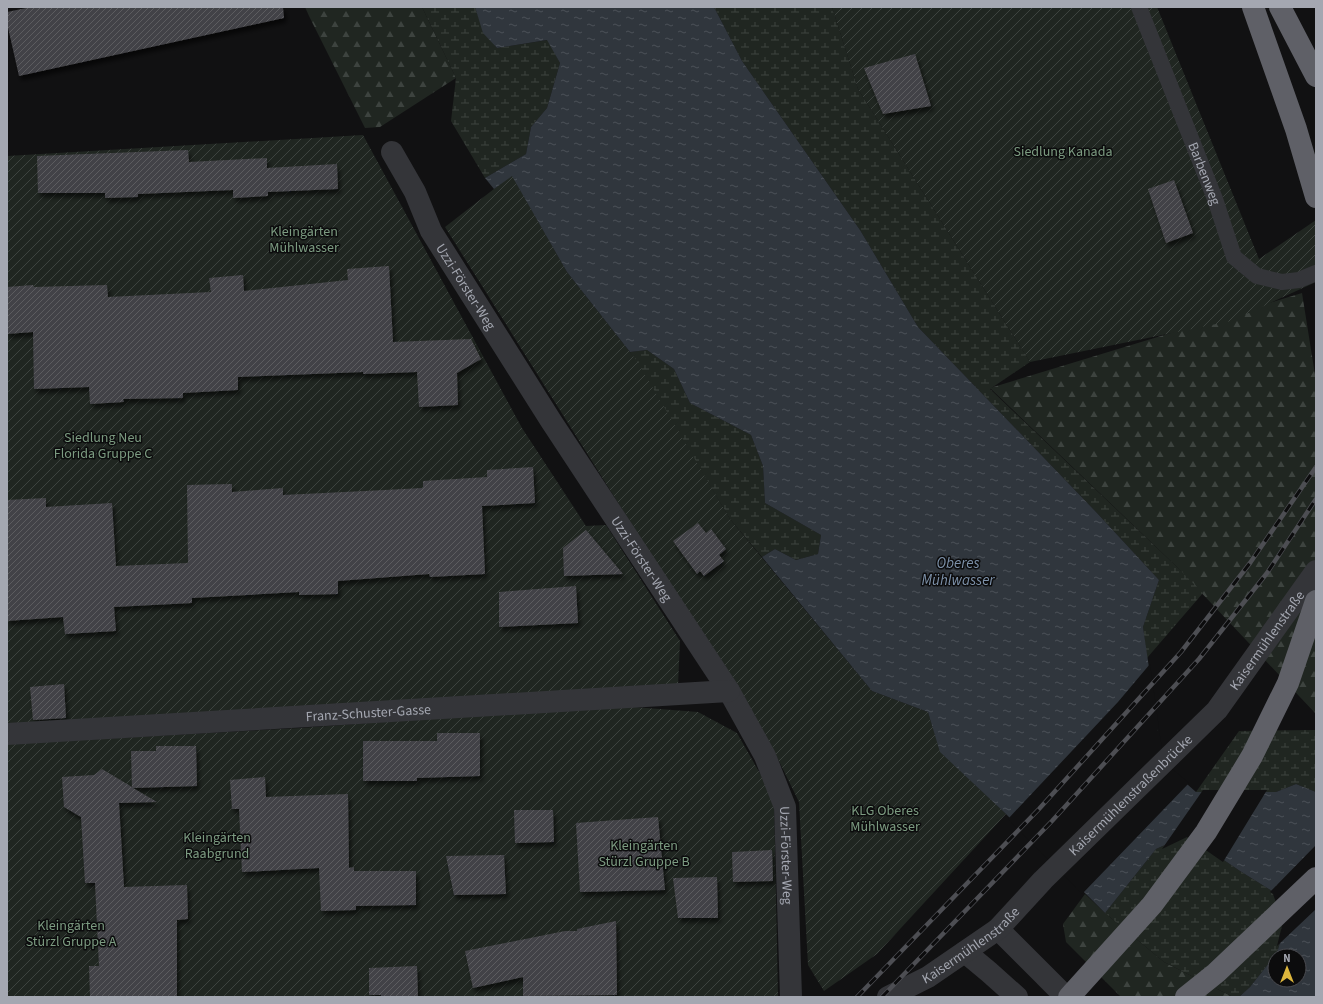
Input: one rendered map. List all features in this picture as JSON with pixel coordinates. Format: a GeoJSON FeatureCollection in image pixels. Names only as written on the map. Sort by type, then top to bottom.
{"type":"FeatureCollection","features":[{"type":"Feature","properties":{"kind":"highway"},"geometry":{"type":"LineString","coordinates":[[1253,7],[1272,58],[1315,193]]}},
{"type":"Feature","properties":{"kind":"highway"},"geometry":{"type":"LineString","coordinates":[[1280,7],[1316,76]]}},
{"type":"Feature","properties":{"kind":"highway"},"geometry":{"type":"LineString","coordinates":[[1069,997],[1152,905],[1206,832],[1252,756],[1288,683],[1316,601]]}},
{"type":"Feature","properties":{"kind":"highway"},"geometry":{"type":"LineString","coordinates":[[1186,997],[1216,973],[1316,878]]}},
{"type":"Feature","properties":{"kind":"street","name":"Uzzi-Förster-Weg"},"geometry":{"type":"LineString","coordinates":[[392,152],[415,192],[431,231],[551,421],[729,691],[765,756],[785,807],[791,997]]}},
{"type":"Feature","properties":{"kind":"street","name":"Kaisermühlenstraße"},"geometry":{"type":"LineString","coordinates":[[1217,710],[1316,571]]}},
{"type":"Feature","properties":{"kind":"street","name":"Franz-Schuster-Gasse"},"geometry":{"type":"LineString","coordinates":[[7,734],[729,691]]}},
{"type":"Feature","properties":{"kind":"street","name":"Kaisermühlenstraßenbrücke"},"geometry":{"type":"LineString","coordinates":[[1043,880],[1217,710]]}},
{"type":"Feature","properties":{"kind":"street","name":"Kaisermühlenstraße"},"geometry":{"type":"LineString","coordinates":[[888,997],[928,977],[998,928],[1043,880]]}},
{"type":"Feature","properties":{"kind":"street"},"geometry":{"type":"LineString","coordinates":[[998,928],[1066,997]]}},
{"type":"Feature","properties":{"kind":"street"},"geometry":{"type":"LineString","coordinates":[[965,952],[1017,997]]}},
{"type":"Feature","properties":{"kind":"lane","name":"Barbenweg"},"geometry":{"type":"LineString","coordinates":[[1139,7],[1215,199],[1234,257],[1257,276],[1282,282],[1299,280],[1316,274]]}},
{"type":"Feature","properties":{"kind":"green space"},"geometry":{"type":"Polygon","coordinates":[[[305,7],[422,7],[456,78],[380,127],[365,128],[305,7]]]}},
{"type":"Feature","properties":{"kind":"green space"},"geometry":{"type":"Polygon","coordinates":[[[422,7],[475,7],[484,33],[497,48],[548,40],[560,63],[547,108],[531,127],[526,154],[485,178],[451,121],[456,78],[422,7]]]}},
{"type":"Feature","properties":{"kind":"green space"},"geometry":{"type":"Polygon","coordinates":[[[714,7],[832,7],[858,89],[1030,362],[990,389],[1203,593],[1147,658],[1143,627],[1159,580],[1097,513],[918,327],[860,230],[742,61],[714,7]]]}},
{"type":"Feature","properties":{"kind":"green space","name":"Siedlung Kanada"},"geometry":{"type":"Polygon","coordinates":[[[832,7],[1157,7],[1259,259],[1316,220],[1316,282],[1231,321],[1030,362],[858,89],[832,7]]]}},
{"type":"Feature","properties":{"kind":"green space"},"geometry":{"type":"Polygon","coordinates":[[[363,135],[522,428],[586,526],[606,525],[680,641],[678,686],[7,726],[7,156],[363,135]]]}},
{"type":"Feature","properties":{"kind":"green space","name":"KLG Oberes Mühlwasser"},"geometry":{"type":"Polygon","coordinates":[[[512,175],[567,272],[637,361],[730,519],[872,691],[928,712],[941,752],[1006,814],[877,954],[824,991],[808,965],[799,802],[775,753],[445,227],[512,175]]]}},
{"type":"Feature","properties":{"kind":"green space"},"geometry":{"type":"Polygon","coordinates":[[[1302,293],[1316,381],[1316,714],[1177,567],[990,388],[1302,293]]]}},
{"type":"Feature","properties":{"kind":"green space"},"geometry":{"type":"Polygon","coordinates":[[[647,350],[674,369],[690,403],[751,435],[763,466],[765,503],[821,535],[818,554],[796,560],[775,549],[762,557],[730,519],[630,352],[647,350]]]}},
{"type":"Feature","properties":{"kind":"green space"},"geometry":{"type":"Polygon","coordinates":[[[621,706],[698,712],[737,733],[774,798],[778,997],[7,997],[7,744],[301,728],[621,706]]]}},
{"type":"Feature","properties":{"kind":"green space"},"geometry":{"type":"Polygon","coordinates":[[[1316,730],[1316,792],[1296,784],[1276,792],[1196,792],[1239,731],[1316,730]]]}},
{"type":"Feature","properties":{"kind":"green space"},"geometry":{"type":"Polygon","coordinates":[[[1187,835],[1275,893],[1286,921],[1278,948],[1267,948],[1267,966],[1250,987],[1239,997],[1233,997],[1164,962],[1105,913],[1156,849],[1187,835]]]}},
{"type":"Feature","properties":{"kind":"green space"},"geometry":{"type":"Polygon","coordinates":[[[1085,894],[1105,913],[1164,962],[1233,997],[1121,997],[1066,942],[1063,924],[1085,894]]]}},
{"type":"Feature","properties":{"kind":"water","name":"Oberes Mühlwasser"},"geometry":{"type":"Polygon","coordinates":[[[475,7],[714,7],[742,61],[860,230],[918,327],[1097,513],[1159,580],[1143,627],[1163,763],[1196,792],[1276,792],[1296,784],[1316,792],[1316,997],[1239,997],[1250,987],[1267,966],[1267,988],[1307,988],[1307,948],[1278,948],[1286,921],[1275,893],[1187,835],[1156,849],[1105,913],[1006,814],[940,752],[928,712],[872,691],[762,557],[775,549],[796,560],[818,554],[821,535],[765,503],[763,466],[751,435],[690,403],[674,369],[647,350],[630,352],[567,272],[512,176],[494,189],[485,178],[526,154],[531,127],[547,108],[560,63],[547,40],[497,48],[483,33],[475,7]]]}},
{"type":"Feature","properties":{"kind":"pier"},"geometry":{"type":"Polygon","coordinates":[[[1150,664],[1159,728],[1157,731],[1159,729],[1164,762],[1189,783],[1082,894],[1008,819],[1118,702],[1150,664]]]}},
{"type":"Feature","properties":{"kind":"pier"},"geometry":{"type":"Polygon","coordinates":[[[1203,790],[1267,790],[1223,862],[1187,837],[1162,849],[1203,790]]]}},
{"type":"Feature","properties":{"kind":"pier"},"geometry":{"type":"Polygon","coordinates":[[[1316,845],[1316,909],[1277,946],[1283,922],[1273,894],[1270,892],[1316,845]]]}},
{"type":"Feature","properties":{"kind":"building"},"geometry":{"type":"Polygon","coordinates":[[[31,7],[283,7],[284,18],[19,76],[7,23],[7,12],[31,7]]]}},
{"type":"Feature","properties":{"kind":"building"},"geometry":{"type":"Polygon","coordinates":[[[915,54],[931,106],[883,114],[864,68],[915,54]]]}},
{"type":"Feature","properties":{"kind":"building"},"geometry":{"type":"Polygon","coordinates":[[[188,150],[189,162],[267,158],[267,168],[337,164],[338,189],[268,192],[268,196],[233,198],[233,190],[138,194],[138,197],[105,198],[105,193],[38,193],[37,156],[188,150]]]}},
{"type":"Feature","properties":{"kind":"building"},"geometry":{"type":"Polygon","coordinates":[[[1174,180],[1193,233],[1166,243],[1148,189],[1174,180]]]}},
{"type":"Feature","properties":{"kind":"building"},"geometry":{"type":"Polygon","coordinates":[[[389,266],[393,342],[471,339],[481,359],[457,373],[458,405],[419,407],[417,372],[363,374],[363,372],[238,377],[238,390],[183,393],[183,398],[123,399],[124,402],[90,404],[89,387],[34,389],[33,332],[7,334],[7,287],[33,285],[34,287],[107,285],[108,297],[211,292],[209,278],[243,275],[244,291],[348,280],[347,269],[389,266]]]}},
{"type":"Feature","properties":{"kind":"building"},"geometry":{"type":"Polygon","coordinates":[[[533,467],[535,503],[482,506],[485,574],[430,577],[429,574],[338,581],[338,594],[299,595],[299,592],[192,598],[192,603],[114,607],[116,631],[65,634],[63,617],[7,621],[7,500],[46,498],[46,507],[112,503],[116,566],[188,563],[187,485],[232,484],[232,492],[283,488],[283,495],[423,488],[423,481],[487,477],[487,470],[533,467]]]}},
{"type":"Feature","properties":{"kind":"building"},"geometry":{"type":"Polygon","coordinates":[[[698,523],[706,533],[711,529],[726,549],[719,555],[724,561],[704,576],[700,571],[697,574],[673,541],[698,523]]]}},
{"type":"Feature","properties":{"kind":"building"},"geometry":{"type":"Polygon","coordinates":[[[586,530],[623,574],[564,576],[563,548],[586,530]]]}},
{"type":"Feature","properties":{"kind":"building"},"geometry":{"type":"Polygon","coordinates":[[[576,586],[578,623],[499,627],[499,592],[576,586]]]}},
{"type":"Feature","properties":{"kind":"building"},"geometry":{"type":"Polygon","coordinates":[[[64,684],[66,718],[33,720],[30,687],[64,684]]]}},
{"type":"Feature","properties":{"kind":"building"},"geometry":{"type":"Polygon","coordinates":[[[437,733],[480,733],[480,776],[417,778],[417,781],[363,781],[363,741],[437,741],[437,733]]]}},
{"type":"Feature","properties":{"kind":"building"},"geometry":{"type":"Polygon","coordinates":[[[156,746],[196,746],[197,786],[133,788],[157,802],[119,803],[124,887],[187,885],[188,919],[177,920],[177,997],[90,997],[89,966],[99,966],[95,883],[85,883],[81,817],[64,807],[62,777],[94,775],[102,769],[132,787],[131,751],[156,751],[156,746]]]}},
{"type":"Feature","properties":{"kind":"building"},"geometry":{"type":"Polygon","coordinates":[[[265,777],[266,797],[348,794],[349,868],[354,867],[354,871],[416,871],[416,905],[356,906],[356,910],[321,911],[319,868],[242,872],[239,809],[232,809],[230,780],[265,777]]]}},
{"type":"Feature","properties":{"kind":"building"},"geometry":{"type":"Polygon","coordinates":[[[514,810],[553,810],[554,842],[515,843],[514,810]]]}},
{"type":"Feature","properties":{"kind":"building"},"geometry":{"type":"Polygon","coordinates":[[[658,817],[665,890],[580,892],[576,823],[658,817]]]}},
{"type":"Feature","properties":{"kind":"building"},"geometry":{"type":"Polygon","coordinates":[[[772,850],[773,881],[733,882],[732,852],[772,850]]]}},
{"type":"Feature","properties":{"kind":"building"},"geometry":{"type":"Polygon","coordinates":[[[504,855],[506,894],[454,895],[446,856],[504,855]]]}},
{"type":"Feature","properties":{"kind":"building"},"geometry":{"type":"Polygon","coordinates":[[[717,877],[718,918],[678,918],[673,878],[717,877]]]}},
{"type":"Feature","properties":{"kind":"building"},"geometry":{"type":"Polygon","coordinates":[[[616,921],[617,995],[523,996],[523,977],[473,988],[465,951],[565,931],[577,931],[577,929],[616,921]]]}},
{"type":"Feature","properties":{"kind":"building"},"geometry":{"type":"Polygon","coordinates":[[[417,966],[418,997],[381,997],[381,995],[369,995],[369,968],[417,966]]]}},
{"type":"Feature","properties":{"kind":"railway"},"geometry":{"type":"LineString","coordinates":[[857,997],[1039,809],[1181,652],[1250,563],[1316,467]]}},
{"type":"Feature","properties":{"kind":"railway"},"geometry":{"type":"LineString","coordinates":[[882,997],[1052,821],[1199,659],[1267,573],[1316,499]]}},
{"type":"Feature","properties":{"kind":"park label","name":"Kleingärten Mühlwasser"},"geometry":{"type":"Point","coordinates":[304,240]}},
{"type":"Feature","properties":{"kind":"park label","name":"Siedlung Neu Florida Gruppe C"},"geometry":{"type":"Point","coordinates":[103,446]}},
{"type":"Feature","properties":{"kind":"park label","name":"Kleingärten Raabgrund"},"geometry":{"type":"Point","coordinates":[217,846]}},
{"type":"Feature","properties":{"kind":"park label","name":"Kleingärten Stürzl Gruppe B"},"geometry":{"type":"Point","coordinates":[644,854]}},
{"type":"Feature","properties":{"kind":"park label","name":"Kleingärten Stürzl Gruppe A"},"geometry":{"type":"Point","coordinates":[71,934]}}]}
